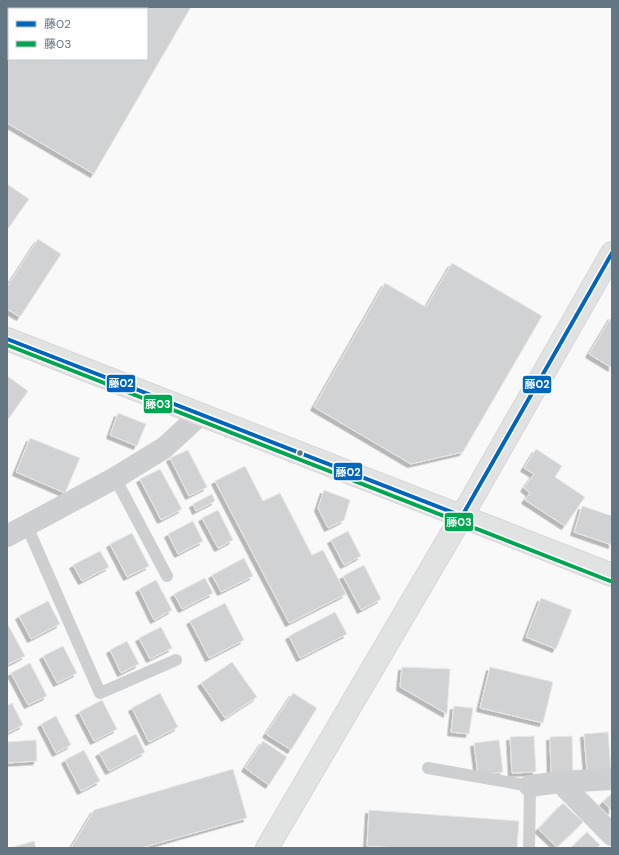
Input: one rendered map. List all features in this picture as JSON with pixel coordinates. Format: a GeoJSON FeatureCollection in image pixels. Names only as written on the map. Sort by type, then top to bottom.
{"type":"FeatureCollection","features":[{"type":"Feature","properties":{"kind":"street"},"geometry":{"type":"LineString","coordinates":[[268,848],[462,516],[612,253]]}},
{"type":"Feature","properties":{"kind":"street"},"geometry":{"type":"LineString","coordinates":[[7,339],[612,575]]}},
{"type":"Feature","properties":{"kind":"street"},"geometry":{"type":"LineString","coordinates":[[7,536],[26,524],[115,478],[164,448],[200,415]]}},
{"type":"Feature","properties":{"kind":"street"},"geometry":{"type":"LineString","coordinates":[[530,786],[560,782],[612,779]]}},
{"type":"Feature","properties":{"kind":"street"},"geometry":{"type":"LineString","coordinates":[[560,782],[612,835]]}},
{"type":"Feature","properties":{"kind":"lane"},"geometry":{"type":"LineString","coordinates":[[115,478],[168,576]]}},
{"type":"Feature","properties":{"kind":"lane"},"geometry":{"type":"LineString","coordinates":[[26,524],[100,694],[176,660]]}},
{"type":"Feature","properties":{"kind":"lane"},"geometry":{"type":"LineString","coordinates":[[428,768],[530,786],[529,848]]}},
{"type":"Feature","properties":{"kind":"building"},"geometry":{"type":"Polygon","coordinates":[[[7,7],[191,7],[94,174],[7,123],[7,7]]]}},
{"type":"Feature","properties":{"kind":"building"},"geometry":{"type":"Polygon","coordinates":[[[7,184],[29,199],[7,230],[7,184]]]}},
{"type":"Feature","properties":{"kind":"building"},"geometry":{"type":"Polygon","coordinates":[[[38,239],[61,254],[20,317],[7,309],[7,287],[38,239]]]}},
{"type":"Feature","properties":{"kind":"building"},"geometry":{"type":"Polygon","coordinates":[[[452,263],[542,316],[463,452],[411,464],[314,407],[385,283],[426,307],[452,263]]]}},
{"type":"Feature","properties":{"kind":"building"},"geometry":{"type":"Polygon","coordinates":[[[612,316],[612,368],[589,354],[612,316]]]}},
{"type":"Feature","properties":{"kind":"building"},"geometry":{"type":"Polygon","coordinates":[[[7,376],[28,391],[7,421],[7,376]]]}},
{"type":"Feature","properties":{"kind":"building"},"geometry":{"type":"Polygon","coordinates":[[[118,413],[146,424],[137,446],[110,435],[118,413]]]}},
{"type":"Feature","properties":{"kind":"building"},"geometry":{"type":"Polygon","coordinates":[[[30,438],[80,458],[65,493],[16,472],[30,438]]]}},
{"type":"Feature","properties":{"kind":"building"},"geometry":{"type":"Polygon","coordinates":[[[536,449],[562,466],[555,477],[585,497],[565,526],[525,500],[530,493],[524,488],[534,474],[524,468],[536,449]]]}},
{"type":"Feature","properties":{"kind":"building"},"geometry":{"type":"Polygon","coordinates":[[[188,450],[207,487],[189,496],[170,458],[188,450]]]}},
{"type":"Feature","properties":{"kind":"building"},"geometry":{"type":"Polygon","coordinates":[[[245,466],[263,501],[280,493],[312,555],[323,550],[346,594],[289,623],[215,481],[245,466]]]}},
{"type":"Feature","properties":{"kind":"building"},"geometry":{"type":"Polygon","coordinates":[[[160,469],[182,509],[161,520],[140,479],[160,469]]]}},
{"type":"Feature","properties":{"kind":"building"},"geometry":{"type":"Polygon","coordinates":[[[324,490],[350,500],[344,520],[328,528],[318,508],[324,490]]]}},
{"type":"Feature","properties":{"kind":"building"},"geometry":{"type":"Polygon","coordinates":[[[212,494],[215,501],[196,511],[193,504],[212,494]]]}},
{"type":"Feature","properties":{"kind":"building"},"geometry":{"type":"Polygon","coordinates":[[[582,506],[612,516],[612,545],[574,532],[582,506]]]}},
{"type":"Feature","properties":{"kind":"building"},"geometry":{"type":"Polygon","coordinates":[[[218,510],[233,540],[218,548],[202,518],[218,510]]]}},
{"type":"Feature","properties":{"kind":"building"},"geometry":{"type":"Polygon","coordinates":[[[193,521],[203,541],[178,554],[168,534],[193,521]]]}},
{"type":"Feature","properties":{"kind":"building"},"geometry":{"type":"Polygon","coordinates":[[[348,531],[361,556],[344,565],[331,540],[348,531]]]}},
{"type":"Feature","properties":{"kind":"building"},"geometry":{"type":"Polygon","coordinates":[[[132,533],[149,566],[127,577],[110,544],[132,533]]]}},
{"type":"Feature","properties":{"kind":"building"},"geometry":{"type":"Polygon","coordinates":[[[100,551],[109,567],[82,581],[73,565],[100,551]]]}},
{"type":"Feature","properties":{"kind":"building"},"geometry":{"type":"Polygon","coordinates":[[[244,558],[253,576],[221,592],[212,575],[244,558]]]}},
{"type":"Feature","properties":{"kind":"building"},"geometry":{"type":"Polygon","coordinates":[[[364,565],[381,599],[361,610],[343,576],[364,565]]]}},
{"type":"Feature","properties":{"kind":"building"},"geometry":{"type":"Polygon","coordinates":[[[205,578],[213,593],[182,609],[174,594],[205,578]]]}},
{"type":"Feature","properties":{"kind":"building"},"geometry":{"type":"Polygon","coordinates":[[[156,580],[172,610],[154,620],[139,589],[156,580]]]}},
{"type":"Feature","properties":{"kind":"building"},"geometry":{"type":"Polygon","coordinates":[[[541,598],[572,610],[556,649],[526,637],[541,598]]]}},
{"type":"Feature","properties":{"kind":"building"},"geometry":{"type":"Polygon","coordinates":[[[48,601],[60,624],[31,639],[19,616],[48,601]]]}},
{"type":"Feature","properties":{"kind":"building"},"geometry":{"type":"Polygon","coordinates":[[[225,603],[244,640],[209,658],[190,621],[225,603]]]}},
{"type":"Feature","properties":{"kind":"building"},"geometry":{"type":"Polygon","coordinates":[[[335,612],[347,634],[300,658],[289,636],[335,612]]]}},
{"type":"Feature","properties":{"kind":"building"},"geometry":{"type":"Polygon","coordinates":[[[7,625],[25,656],[7,665],[7,625]]]}},
{"type":"Feature","properties":{"kind":"building"},"geometry":{"type":"Polygon","coordinates":[[[161,627],[172,648],[150,659],[139,638],[161,627]]]}},
{"type":"Feature","properties":{"kind":"building"},"geometry":{"type":"Polygon","coordinates":[[[127,641],[139,664],[121,673],[110,650],[127,641]]]}},
{"type":"Feature","properties":{"kind":"building"},"geometry":{"type":"Polygon","coordinates":[[[63,646],[77,673],[57,683],[43,656],[63,646]]]}},
{"type":"Feature","properties":{"kind":"building"},"geometry":{"type":"Polygon","coordinates":[[[232,662],[257,697],[225,718],[201,683],[232,662]]]}},
{"type":"Feature","properties":{"kind":"building"},"geometry":{"type":"Polygon","coordinates":[[[30,663],[47,696],[28,705],[11,673],[30,663]]]}},
{"type":"Feature","properties":{"kind":"building"},"geometry":{"type":"Polygon","coordinates":[[[402,667],[450,669],[447,714],[400,687],[402,667]]]}},
{"type":"Feature","properties":{"kind":"building"},"geometry":{"type":"Polygon","coordinates":[[[490,667],[553,682],[543,723],[480,708],[490,667]]]}},
{"type":"Feature","properties":{"kind":"building"},"geometry":{"type":"Polygon","coordinates":[[[160,693],[178,727],[149,742],[132,708],[160,693]]]}},
{"type":"Feature","properties":{"kind":"building"},"geometry":{"type":"Polygon","coordinates":[[[293,693],[317,708],[291,750],[266,734],[293,693]]]}},
{"type":"Feature","properties":{"kind":"building"},"geometry":{"type":"Polygon","coordinates":[[[102,700],[117,729],[94,741],[79,712],[102,700]]]}},
{"type":"Feature","properties":{"kind":"building"},"geometry":{"type":"Polygon","coordinates":[[[12,703],[23,725],[7,733],[7,706],[12,703]]]}},
{"type":"Feature","properties":{"kind":"building"},"geometry":{"type":"Polygon","coordinates":[[[454,706],[473,708],[469,734],[451,732],[454,706]]]}},
{"type":"Feature","properties":{"kind":"building"},"geometry":{"type":"Polygon","coordinates":[[[56,716],[71,745],[56,753],[41,724],[56,716]]]}},
{"type":"Feature","properties":{"kind":"building"},"geometry":{"type":"Polygon","coordinates":[[[608,732],[611,770],[587,771],[584,734],[608,732]]]}},
{"type":"Feature","properties":{"kind":"building"},"geometry":{"type":"Polygon","coordinates":[[[136,734],[145,752],[109,771],[99,753],[136,734]]]}},
{"type":"Feature","properties":{"kind":"building"},"geometry":{"type":"Polygon","coordinates":[[[534,736],[536,772],[512,773],[510,737],[534,736]]]}},
{"type":"Feature","properties":{"kind":"building"},"geometry":{"type":"Polygon","coordinates":[[[572,736],[573,773],[551,774],[550,737],[572,736]]]}},
{"type":"Feature","properties":{"kind":"building"},"geometry":{"type":"Polygon","coordinates":[[[36,740],[37,761],[7,763],[7,742],[36,740]]]}},
{"type":"Feature","properties":{"kind":"building"},"geometry":{"type":"Polygon","coordinates":[[[499,740],[503,772],[478,775],[474,743],[499,740]]]}},
{"type":"Feature","properties":{"kind":"building"},"geometry":{"type":"Polygon","coordinates":[[[263,741],[287,757],[269,785],[245,768],[263,741]]]}},
{"type":"Feature","properties":{"kind":"building"},"geometry":{"type":"Polygon","coordinates":[[[84,750],[100,781],[81,791],[65,760],[84,750]]]}},
{"type":"Feature","properties":{"kind":"building"},"geometry":{"type":"Polygon","coordinates":[[[233,769],[247,818],[141,848],[71,848],[94,810],[233,769]]]}},
{"type":"Feature","properties":{"kind":"building"},"geometry":{"type":"Polygon","coordinates":[[[612,793],[612,811],[603,802],[612,793]]]}},
{"type":"Feature","properties":{"kind":"building"},"geometry":{"type":"Polygon","coordinates":[[[563,803],[583,822],[557,847],[538,829],[563,803]]]}},
{"type":"Feature","properties":{"kind":"building"},"geometry":{"type":"Polygon","coordinates":[[[369,810],[519,821],[517,848],[401,848],[367,846],[369,810]]]}},
{"type":"Feature","properties":{"kind":"building"},"geometry":{"type":"Polygon","coordinates":[[[587,832],[600,845],[597,848],[571,848],[587,832]]]}},
{"type":"Feature","properties":{"kind":"building"},"geometry":{"type":"Polygon","coordinates":[[[34,841],[36,848],[10,848],[34,841]]]}},
{"type":"Feature","properties":{"kind":"transit line","name":"藤02"},"geometry":{"type":"LineString","coordinates":[[462,516],[612,253]]}},
{"type":"Feature","properties":{"kind":"transit line","name":"藤02"},"geometry":{"type":"LineString","coordinates":[[7,339],[462,516]]}},
{"type":"Feature","properties":{"kind":"transit line","name":"藤03"},"geometry":{"type":"LineString","coordinates":[[7,345],[610,581]]}}]}
